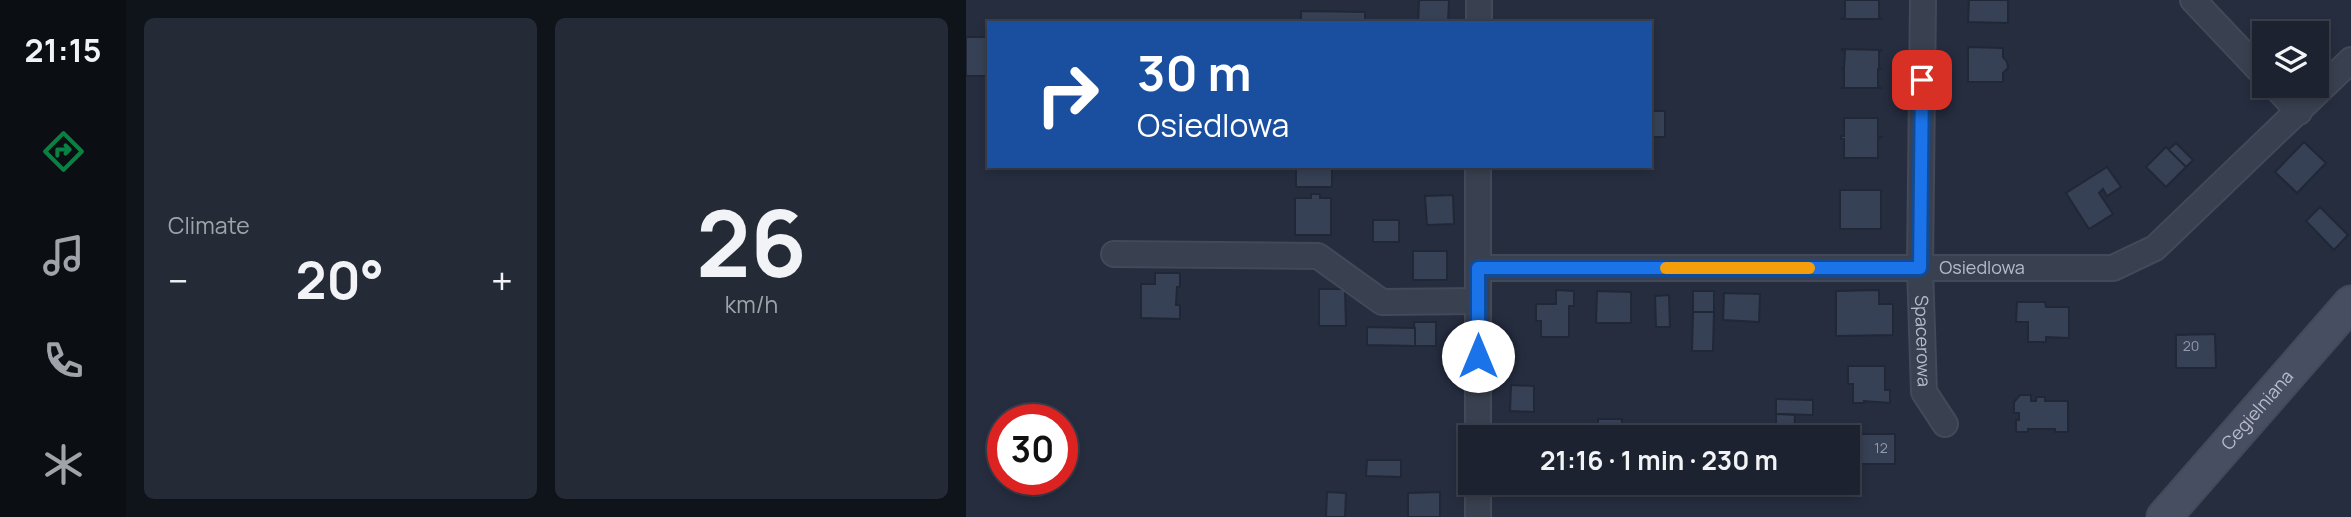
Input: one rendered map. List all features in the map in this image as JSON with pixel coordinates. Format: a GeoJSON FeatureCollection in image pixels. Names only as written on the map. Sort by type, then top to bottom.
{"type":"FeatureCollection","features":[{"type":"Feature","properties":{"kind":"street"},"geometry":{"type":"LineString","coordinates":[[1479,0],[1479,21]]}},
{"type":"Feature","properties":{"kind":"street","name":"Spacerowa"},"geometry":{"type":"LineString","coordinates":[[1923,0],[1920,268],[1924,391],[1945,424]]}},
{"type":"Feature","properties":{"kind":"street"},"geometry":{"type":"LineString","coordinates":[[2193,0],[2252,62]]}},
{"type":"Feature","properties":{"kind":"street","name":"Osiedlowa"},"geometry":{"type":"LineString","coordinates":[[1478,268],[2113,268],[2155,248],[2351,60]]}},
{"type":"Feature","properties":{"kind":"street"},"geometry":{"type":"LineString","coordinates":[[2286,98],[2299,112]]}},
{"type":"Feature","properties":{"kind":"street"},"geometry":{"type":"LineString","coordinates":[[1478,168],[1478,425]]}},
{"type":"Feature","properties":{"kind":"street"},"geometry":{"type":"LineString","coordinates":[[1114,254],[1318,256],[1382,302],[1478,301]]}},
{"type":"Feature","properties":{"kind":"street","name":"Cegielniana"},"geometry":{"type":"LineString","coordinates":[[2164,517],[2351,303]]}},
{"type":"Feature","properties":{"kind":"street"},"geometry":{"type":"LineString","coordinates":[[1478,495],[1478,517]]}},
{"type":"Feature","properties":{"kind":"building"},"geometry":{"type":"Polygon","coordinates":[[[1419,0],[1449,0],[1448,21],[1418,21],[1419,0]]]}},
{"type":"Feature","properties":{"kind":"building"},"geometry":{"type":"Polygon","coordinates":[[[1845,0],[1879,0],[1879,18],[1882,19],[1842,19],[1845,17],[1845,0]]]}},
{"type":"Feature","properties":{"kind":"building"},"geometry":{"type":"Polygon","coordinates":[[[1969,0],[2008,0],[2008,23],[1968,22],[1969,0]]]}},
{"type":"Feature","properties":{"kind":"building"},"geometry":{"type":"Polygon","coordinates":[[[1301,11],[1365,12],[1365,21],[1301,21],[1301,11]]]}},
{"type":"Feature","properties":{"kind":"building"},"geometry":{"type":"Polygon","coordinates":[[[966,37],[987,37],[987,76],[966,76],[966,37]]]}},
{"type":"Feature","properties":{"kind":"building"},"geometry":{"type":"Polygon","coordinates":[[[1968,47],[2003,48],[2003,57],[2008,68],[2003,73],[2003,82],[1968,82],[1968,47]]]}},
{"type":"Feature","properties":{"kind":"building"},"geometry":{"type":"Polygon","coordinates":[[[1841,49],[1882,50],[1879,51],[1879,68],[1882,69],[1878,69],[1878,87],[1882,88],[1841,88],[1844,87],[1844,69],[1841,68],[1844,68],[1845,51],[1841,49]]]}},
{"type":"Feature","properties":{"kind":"building"},"geometry":{"type":"Polygon","coordinates":[[[1652,111],[1665,111],[1665,137],[1652,137],[1652,111]]]}},
{"type":"Feature","properties":{"kind":"building"},"geometry":{"type":"Polygon","coordinates":[[[1844,118],[1878,118],[1878,137],[1881,137],[1878,139],[1878,158],[1844,158],[1844,139],[1841,139],[1841,136],[1844,136],[1844,118]]]}},
{"type":"Feature","properties":{"kind":"building"},"geometry":{"type":"Polygon","coordinates":[[[2304,142],[2326,163],[2297,193],[2275,172],[2304,142]]]}},
{"type":"Feature","properties":{"kind":"building"},"geometry":{"type":"Polygon","coordinates":[[[2176,143],[2193,160],[2186,167],[2168,150],[2176,143]]]}},
{"type":"Feature","properties":{"kind":"building"},"geometry":{"type":"Polygon","coordinates":[[[2166,147],[2186,167],[2166,187],[2146,167],[2166,147]]]}},
{"type":"Feature","properties":{"kind":"building"},"geometry":{"type":"Polygon","coordinates":[[[2107,167],[2121,187],[2107,196],[2103,189],[2099,193],[2113,214],[2089,229],[2066,193],[2107,167]]]}},
{"type":"Feature","properties":{"kind":"building"},"geometry":{"type":"Polygon","coordinates":[[[1296,168],[1332,168],[1332,187],[1296,187],[1296,168]]]}},
{"type":"Feature","properties":{"kind":"building"},"geometry":{"type":"Polygon","coordinates":[[[1840,190],[1881,190],[1881,229],[1840,229],[1840,190]]]}},
{"type":"Feature","properties":{"kind":"building"},"geometry":{"type":"Polygon","coordinates":[[[1311,194],[1320,194],[1320,198],[1331,198],[1331,235],[1295,235],[1295,198],[1311,198],[1311,194]]]}},
{"type":"Feature","properties":{"kind":"building"},"geometry":{"type":"Polygon","coordinates":[[[1453,195],[1454,224],[1427,225],[1425,196],[1453,195]]]}},
{"type":"Feature","properties":{"kind":"building"},"geometry":{"type":"Polygon","coordinates":[[[2320,207],[2348,235],[2334,250],[2306,221],[2320,207]]]}},
{"type":"Feature","properties":{"kind":"building"},"geometry":{"type":"Polygon","coordinates":[[[1373,220],[1399,220],[1399,242],[1373,242],[1373,220]]]}},
{"type":"Feature","properties":{"kind":"building"},"geometry":{"type":"Polygon","coordinates":[[[1413,251],[1447,251],[1447,280],[1413,280],[1413,251]]]}},
{"type":"Feature","properties":{"kind":"building"},"geometry":{"type":"Polygon","coordinates":[[[1155,273],[1180,273],[1176,305],[1180,305],[1180,319],[1141,318],[1141,284],[1155,284],[1155,273]]]}},
{"type":"Feature","properties":{"kind":"building"},"geometry":{"type":"Polygon","coordinates":[[[1319,289],[1345,289],[1346,326],[1319,326],[1319,289]]]}},
{"type":"Feature","properties":{"kind":"building"},"geometry":{"type":"Polygon","coordinates":[[[1556,290],[1574,291],[1574,306],[1569,306],[1569,337],[1541,337],[1541,321],[1536,321],[1536,304],[1556,304],[1556,290]]]}},
{"type":"Feature","properties":{"kind":"building"},"geometry":{"type":"Polygon","coordinates":[[[1879,290],[1879,304],[1893,304],[1893,335],[1836,336],[1836,291],[1879,290]]]}},
{"type":"Feature","properties":{"kind":"building"},"geometry":{"type":"Polygon","coordinates":[[[1597,291],[1631,292],[1631,323],[1596,323],[1597,291]]]}},
{"type":"Feature","properties":{"kind":"building"},"geometry":{"type":"Polygon","coordinates":[[[1693,291],[1714,291],[1714,312],[1693,312],[1693,291]]]}},
{"type":"Feature","properties":{"kind":"building"},"geometry":{"type":"Polygon","coordinates":[[[1724,293],[1760,294],[1759,322],[1723,320],[1724,293]]]}},
{"type":"Feature","properties":{"kind":"building"},"geometry":{"type":"Polygon","coordinates":[[[1669,295],[1670,327],[1656,327],[1655,296],[1669,295]]]}},
{"type":"Feature","properties":{"kind":"building"},"geometry":{"type":"Polygon","coordinates":[[[2017,302],[2045,302],[2046,307],[2069,307],[2069,338],[2046,337],[2046,342],[2028,342],[2028,322],[2016,322],[2017,302]]]}},
{"type":"Feature","properties":{"kind":"building"},"geometry":{"type":"Polygon","coordinates":[[[1693,312],[1714,312],[1713,351],[1692,351],[1693,312]]]}},
{"type":"Feature","properties":{"kind":"building"},"geometry":{"type":"Polygon","coordinates":[[[1414,322],[1436,322],[1436,346],[1415,346],[1414,322]]]}},
{"type":"Feature","properties":{"kind":"building"},"geometry":{"type":"Polygon","coordinates":[[[1367,327],[1415,328],[1415,346],[1367,345],[1367,327]]]}},
{"type":"Feature","properties":{"kind":"building"},"geometry":{"type":"Polygon","coordinates":[[[2215,334],[2216,368],[2176,368],[2176,335],[2215,334]]]}},
{"type":"Feature","properties":{"kind":"building"},"geometry":{"type":"Polygon","coordinates":[[[1848,366],[1885,366],[1885,390],[1890,390],[1890,403],[1853,403],[1853,384],[1848,384],[1848,366]]]}},
{"type":"Feature","properties":{"kind":"building"},"geometry":{"type":"Polygon","coordinates":[[[1511,385],[1534,386],[1534,412],[1510,411],[1511,385]]]}},
{"type":"Feature","properties":{"kind":"building"},"geometry":{"type":"Polygon","coordinates":[[[2020,395],[2031,395],[2031,401],[2036,401],[2036,397],[2045,397],[2045,401],[2068,401],[2068,432],[2028,429],[2028,432],[2016,432],[2019,413],[2014,413],[2014,402],[2020,395]]]}},
{"type":"Feature","properties":{"kind":"building"},"geometry":{"type":"Polygon","coordinates":[[[1776,399],[1813,400],[1813,415],[1776,414],[1776,399]]]}},
{"type":"Feature","properties":{"kind":"building"},"geometry":{"type":"Polygon","coordinates":[[[1776,414],[1795,415],[1795,425],[1776,425],[1776,414]]]}},
{"type":"Feature","properties":{"kind":"building"},"geometry":{"type":"Polygon","coordinates":[[[1598,419],[1622,419],[1622,425],[1598,425],[1598,419]]]}},
{"type":"Feature","properties":{"kind":"building"},"geometry":{"type":"Polygon","coordinates":[[[1860,434],[1895,434],[1895,464],[1860,464],[1860,434]]]}},
{"type":"Feature","properties":{"kind":"building"},"geometry":{"type":"Polygon","coordinates":[[[1367,460],[1401,460],[1401,477],[1366,476],[1367,460]]]}},
{"type":"Feature","properties":{"kind":"building"},"geometry":{"type":"Polygon","coordinates":[[[1327,492],[1346,493],[1345,517],[1326,517],[1327,492]]]}},
{"type":"Feature","properties":{"kind":"building"},"geometry":{"type":"Polygon","coordinates":[[[1440,492],[1440,517],[1408,517],[1408,493],[1440,492]]]}},
{"type":"Feature","properties":{"kind":"slow traffic"},"geometry":{"type":"LineString","coordinates":[[1666,268],[1809,268]]}},
{"type":"Feature","properties":{"kind":"route"},"geometry":{"type":"LineString","coordinates":[[1478,356],[1478,268],[1920,268],[1922,80]]}}]}
